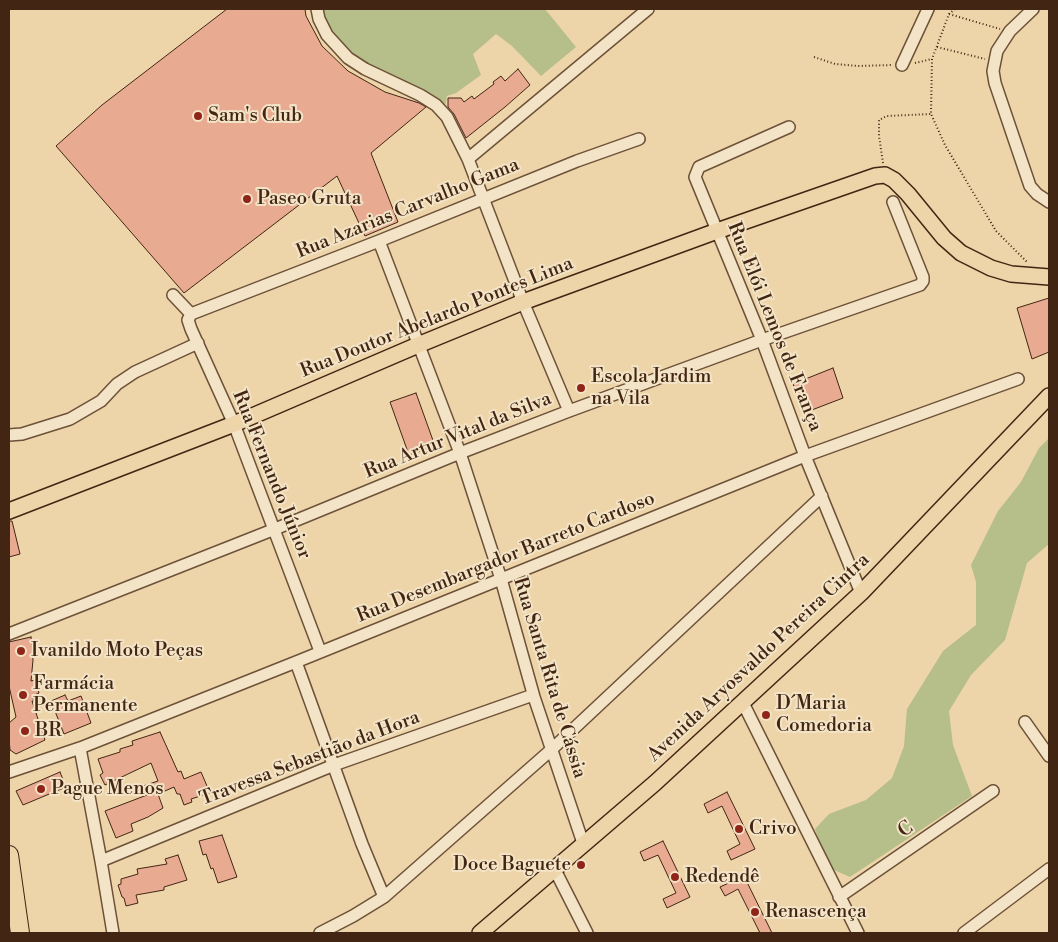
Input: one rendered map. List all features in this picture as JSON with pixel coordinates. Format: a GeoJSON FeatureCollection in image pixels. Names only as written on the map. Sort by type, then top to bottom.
{"type":"FeatureCollection","features":[{"type":"Feature","properties":{"kind":"highway"},"geometry":{"type":"LineString","coordinates":[[9,855],[20,933]]}},
{"type":"Feature","properties":{"kind":"main road","name":"Rua Doutor Abelardo Pontes Lima"},"geometry":{"type":"LineString","coordinates":[[9,511],[234,424],[523,302],[717,231],[876,176],[885,175]]}},
{"type":"Feature","properties":{"kind":"main road"},"geometry":{"type":"LineString","coordinates":[[885,175],[894,180],[908,194],[944,238],[961,253],[991,268],[1012,274],[1045,277]]}},
{"type":"Feature","properties":{"kind":"main road","name":"Avenida Aryosvaldo Pereira Cintra"},"geometry":{"type":"LineString","coordinates":[[480,933],[655,783],[861,593],[1049,396]]}},
{"type":"Feature","properties":{"kind":"street"},"geometry":{"type":"LineString","coordinates":[[317,9],[319,19],[327,34],[348,58],[365,69],[420,95],[442,111],[468,159],[523,302],[569,411]]}},
{"type":"Feature","properties":{"kind":"street"},"geometry":{"type":"LineString","coordinates":[[468,159],[648,9]]}},
{"type":"Feature","properties":{"kind":"street"},"geometry":{"type":"LineString","coordinates":[[902,65],[928,9]]}},
{"type":"Feature","properties":{"kind":"street"},"geometry":{"type":"LineString","coordinates":[[1033,9],[1010,31],[997,51],[993,71],[995,83],[1030,186],[1037,194],[1049,202]]}},
{"type":"Feature","properties":{"kind":"street","name":"Rua Elói Lemos de França"},"geometry":{"type":"LineString","coordinates":[[789,127],[699,166],[696,171],[696,181],[762,340],[861,593]]}},
{"type":"Feature","properties":{"kind":"street","name":"Rua Azarias Carvalho Gama"},"geometry":{"type":"LineString","coordinates":[[191,314],[577,161],[639,139]]}},
{"type":"Feature","properties":{"kind":"street","name":"Rua Artur Vital da Silva"},"geometry":{"type":"LineString","coordinates":[[9,634],[569,411],[762,340],[920,286],[923,281],[893,202]]}},
{"type":"Feature","properties":{"kind":"street","name":"Rua Santa Rita de Cássia"},"geometry":{"type":"LineString","coordinates":[[379,241],[460,453],[501,579],[551,750],[583,843]]}},
{"type":"Feature","properties":{"kind":"street"},"geometry":{"type":"LineString","coordinates":[[173,295],[191,314]]}},
{"type":"Feature","properties":{"kind":"street","name":"Rua Fernando Júnior"},"geometry":{"type":"LineString","coordinates":[[191,314],[188,320],[234,424],[320,652]]}},
{"type":"Feature","properties":{"kind":"street"},"geometry":{"type":"LineString","coordinates":[[9,435],[22,434],[70,419],[101,401],[117,384],[135,372],[198,342]]}},
{"type":"Feature","properties":{"kind":"street","name":"Rua Desembargador Barreto Cardoso"},"geometry":{"type":"LineString","coordinates":[[9,772],[80,748],[806,456],[1018,379]]}},
{"type":"Feature","properties":{"kind":"street"},"geometry":{"type":"LineString","coordinates":[[320,933],[384,897],[551,750],[822,496]]}},
{"type":"Feature","properties":{"kind":"street"},"geometry":{"type":"LineString","coordinates":[[296,662],[362,844],[384,897]]}},
{"type":"Feature","properties":{"kind":"street","name":"Travessa Sebastião da Hora"},"geometry":{"type":"LineString","coordinates":[[101,861],[334,765],[534,696]]}},
{"type":"Feature","properties":{"kind":"street"},"geometry":{"type":"LineString","coordinates":[[743,703],[858,933]]}},
{"type":"Feature","properties":{"kind":"street"},"geometry":{"type":"LineString","coordinates":[[1025,722],[1049,756]]}},
{"type":"Feature","properties":{"kind":"street"},"geometry":{"type":"LineString","coordinates":[[80,748],[113,933]]}},
{"type":"Feature","properties":{"kind":"street","name":"C"},"geometry":{"type":"LineString","coordinates":[[839,897],[993,791]]}},
{"type":"Feature","properties":{"kind":"street"},"geometry":{"type":"LineString","coordinates":[[964,933],[1049,869]]}},
{"type":"Feature","properties":{"kind":"street"},"geometry":{"type":"LineString","coordinates":[[555,870],[587,933]]}},
{"type":"Feature","properties":{"kind":"path"},"geometry":{"type":"LineString","coordinates":[[955,9],[949,14],[932,59],[931,114],[945,145],[996,231],[1045,277]]}},
{"type":"Feature","properties":{"kind":"path"},"geometry":{"type":"LineString","coordinates":[[949,14],[1010,31]]}},
{"type":"Feature","properties":{"kind":"path"},"geometry":{"type":"LineString","coordinates":[[937,47],[994,61]]}},
{"type":"Feature","properties":{"kind":"path"},"geometry":{"type":"LineString","coordinates":[[814,57],[835,64],[858,66],[902,65],[932,59]]}},
{"type":"Feature","properties":{"kind":"path"},"geometry":{"type":"LineString","coordinates":[[885,175],[879,136],[879,120],[887,116],[931,114]]}},
{"type":"Feature","properties":{"kind":"green space"},"geometry":{"type":"Polygon","coordinates":[[[322,9],[545,9],[576,47],[541,76],[512,46],[496,34],[473,54],[481,75],[456,93],[447,96],[445,107],[347,54],[326,26],[322,9]]]}},
{"type":"Feature","properties":{"kind":"green space"},"geometry":{"type":"Polygon","coordinates":[[[1049,438],[1049,544],[1027,563],[1005,640],[971,675],[949,711],[953,745],[972,796],[850,877],[827,867],[815,829],[829,814],[866,800],[892,778],[904,746],[907,709],[943,651],[976,625],[976,582],[971,565],[998,511],[1021,482],[1039,448],[1049,438]]]}},
{"type":"Feature","properties":{"kind":"building"},"geometry":{"type":"Polygon","coordinates":[[[227,9],[305,9],[306,16],[322,46],[348,71],[385,92],[426,107],[371,153],[398,222],[365,236],[337,176],[184,293],[56,146],[102,105],[227,9]]]}},
{"type":"Feature","properties":{"kind":"building"},"geometry":{"type":"Polygon","coordinates":[[[518,69],[530,85],[466,138],[454,114],[448,107],[448,98],[461,98],[464,102],[472,96],[474,99],[494,84],[493,82],[501,76],[505,81],[518,69]]]}},
{"type":"Feature","properties":{"kind":"building"},"geometry":{"type":"Polygon","coordinates":[[[1049,298],[1049,352],[1032,359],[1017,308],[1049,298]]]}},
{"type":"Feature","properties":{"kind":"building"},"geometry":{"type":"Polygon","coordinates":[[[833,368],[843,398],[804,413],[793,384],[833,368]]]}},
{"type":"Feature","properties":{"kind":"building"},"geometry":{"type":"Polygon","coordinates":[[[416,393],[435,446],[409,455],[390,402],[416,393]]]}},
{"type":"Feature","properties":{"kind":"building"},"geometry":{"type":"Polygon","coordinates":[[[9,521],[12,521],[20,554],[9,557],[9,521]]]}},
{"type":"Feature","properties":{"kind":"building"},"geometry":{"type":"Polygon","coordinates":[[[31,637],[33,660],[31,681],[35,680],[39,693],[32,696],[34,701],[32,701],[45,740],[16,754],[10,750],[9,739],[9,723],[16,717],[9,686],[9,642],[31,637]]]}},
{"type":"Feature","properties":{"kind":"building"},"geometry":{"type":"Polygon","coordinates":[[[65,695],[68,701],[81,696],[91,723],[64,734],[51,701],[65,695]]]}},
{"type":"Feature","properties":{"kind":"building"},"geometry":{"type":"Polygon","coordinates":[[[160,732],[178,772],[181,771],[184,779],[201,772],[210,793],[191,799],[192,802],[184,805],[180,794],[177,794],[174,787],[158,794],[163,808],[131,824],[133,831],[116,838],[105,811],[147,795],[143,786],[158,781],[151,763],[105,785],[100,775],[103,773],[98,759],[120,752],[120,749],[133,745],[132,741],[160,732]]]}},
{"type":"Feature","properties":{"kind":"building","name":"Pague Menos"},"geometry":{"type":"Polygon","coordinates":[[[60,772],[66,787],[23,805],[16,791],[60,772]]]}},
{"type":"Feature","properties":{"kind":"building","name":"Crivo"},"geometry":{"type":"Polygon","coordinates":[[[727,792],[755,849],[731,860],[727,851],[740,844],[722,806],[708,813],[704,804],[727,792]]]}},
{"type":"Feature","properties":{"kind":"building"},"geometry":{"type":"Polygon","coordinates":[[[222,835],[237,877],[218,883],[206,854],[203,855],[199,841],[222,835]]]}},
{"type":"Feature","properties":{"kind":"building","name":"Redendê"},"geometry":{"type":"Polygon","coordinates":[[[663,841],[690,897],[667,908],[663,899],[676,893],[658,855],[644,861],[640,852],[663,841]]]}},
{"type":"Feature","properties":{"kind":"building"},"geometry":{"type":"Polygon","coordinates":[[[178,855],[187,880],[164,887],[164,890],[136,895],[138,903],[126,906],[118,885],[121,884],[121,879],[138,874],[137,869],[167,864],[165,859],[178,855]]]}},
{"type":"Feature","properties":{"kind":"building","name":"Renascença"},"geometry":{"type":"Polygon","coordinates":[[[744,876],[772,933],[760,933],[738,889],[725,896],[720,887],[744,876]]]}},
{"type":"Feature","properties":{"kind":"place","name":"Sam's Club"},"geometry":{"type":"Point","coordinates":[198,116]}},
{"type":"Feature","properties":{"kind":"place","name":"Paseo Gruta"},"geometry":{"type":"Point","coordinates":[247,199]}},
{"type":"Feature","properties":{"kind":"place","name":"Escola Jardim na Vila"},"geometry":{"type":"Point","coordinates":[581,388]}},
{"type":"Feature","properties":{"kind":"place","name":"Ivanildo Moto Peças"},"geometry":{"type":"Point","coordinates":[21,651]}},
{"type":"Feature","properties":{"kind":"place","name":"Farmácia Permanente"},"geometry":{"type":"Point","coordinates":[23,695]}},
{"type":"Feature","properties":{"kind":"place","name":"D´Maria Comedoria"},"geometry":{"type":"Point","coordinates":[766,715]}},
{"type":"Feature","properties":{"kind":"place","name":"BR"},"geometry":{"type":"Point","coordinates":[25,731]}},
{"type":"Feature","properties":{"kind":"place","name":"Pague Menos"},"geometry":{"type":"Point","coordinates":[41,789]}},
{"type":"Feature","properties":{"kind":"place","name":"Crivo"},"geometry":{"type":"Point","coordinates":[739,829]}},
{"type":"Feature","properties":{"kind":"place","name":"Doce Baguete"},"geometry":{"type":"Point","coordinates":[581,865]}},
{"type":"Feature","properties":{"kind":"place","name":"Redendê"},"geometry":{"type":"Point","coordinates":[675,877]}},
{"type":"Feature","properties":{"kind":"place","name":"Renascença"},"geometry":{"type":"Point","coordinates":[755,912]}}]}
